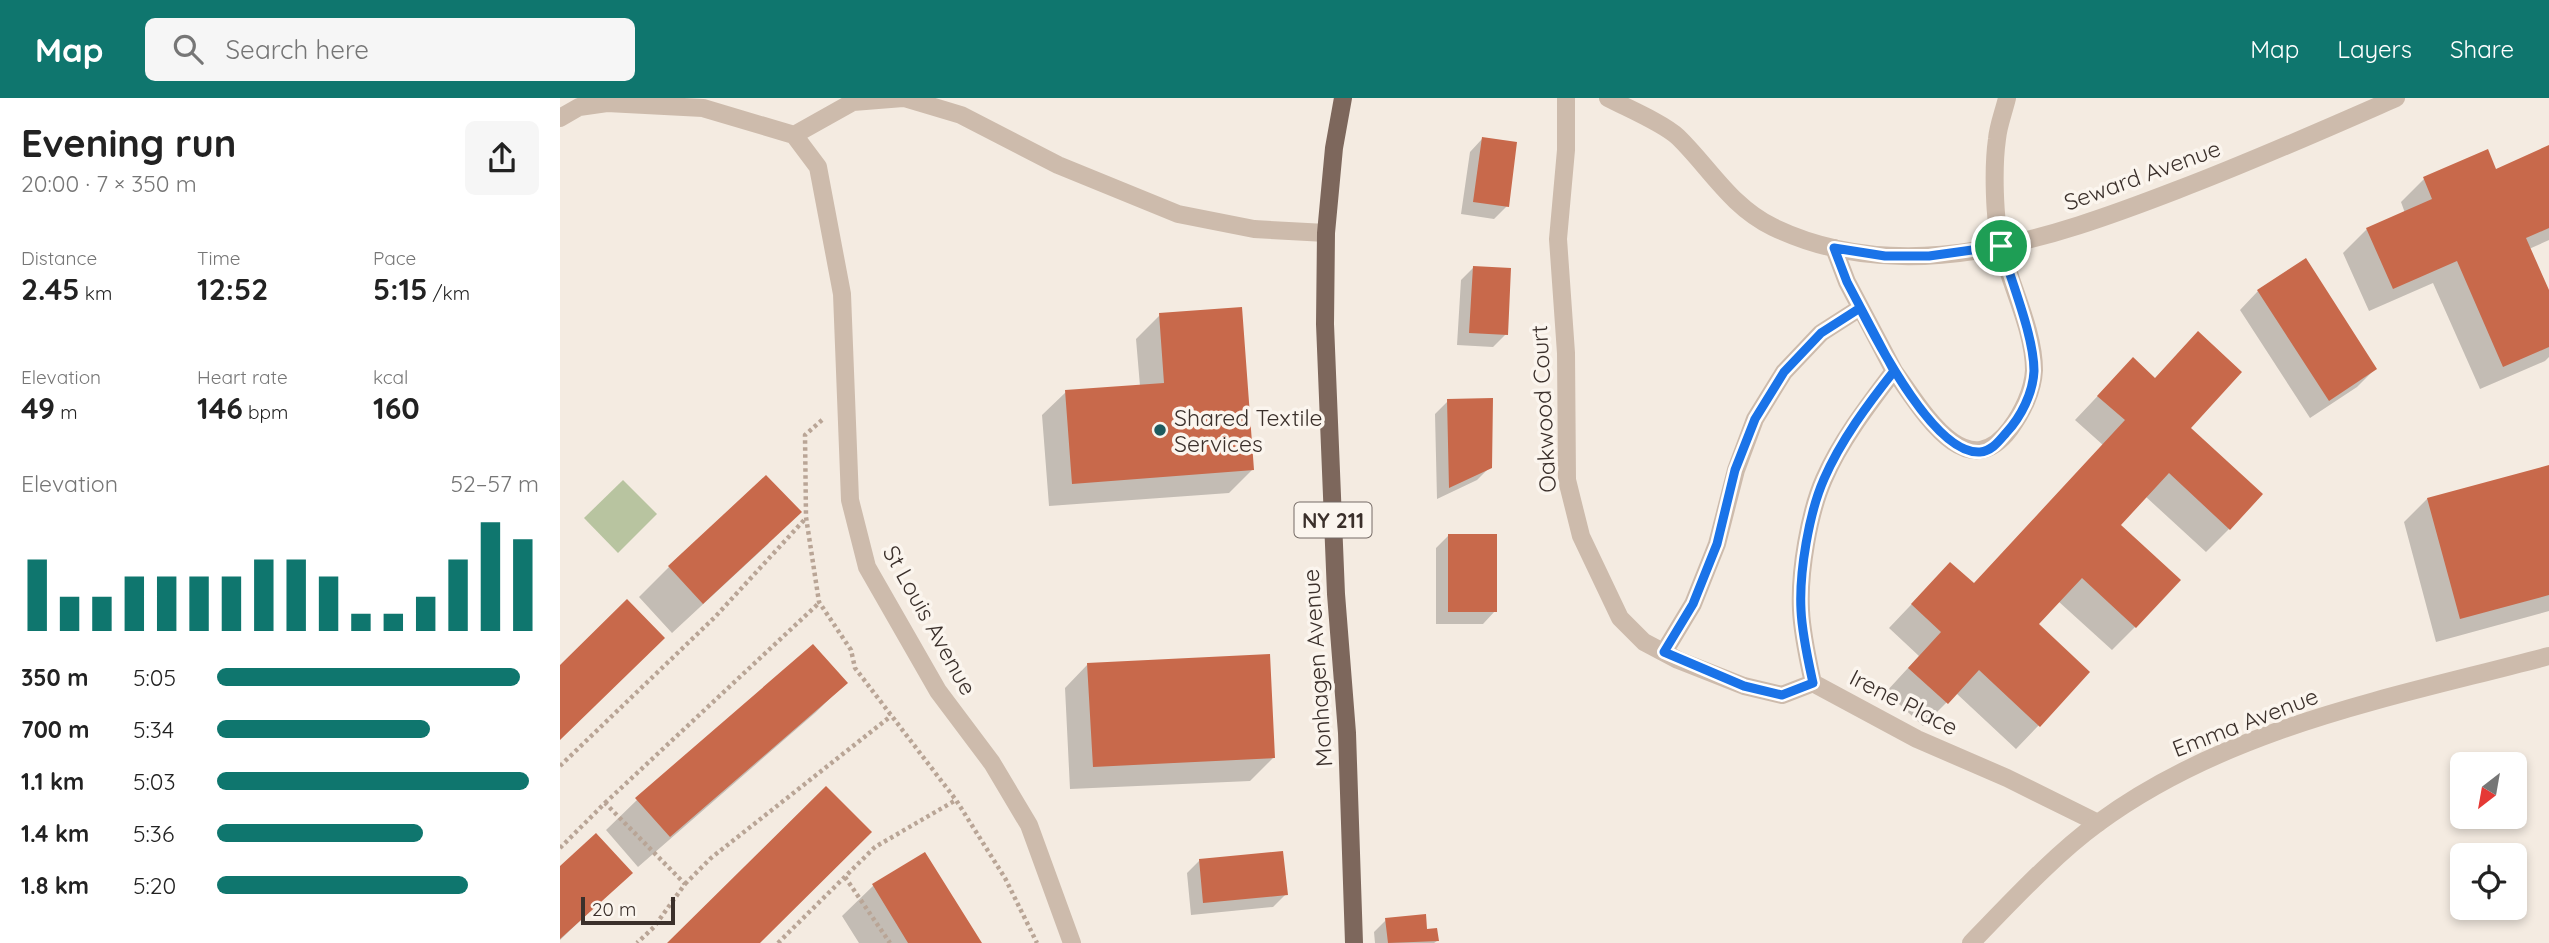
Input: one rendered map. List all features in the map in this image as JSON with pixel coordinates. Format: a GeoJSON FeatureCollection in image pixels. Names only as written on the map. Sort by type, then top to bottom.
{"type":"FeatureCollection","features":[{"type":"Feature","properties":{"kind":"main road","name":"Monhagen Avenue"},"geometry":{"type":"LineString","coordinates":[[1343,98],[1334,148],[1326,233],[1325,324],[1354,943]]}},
{"type":"Feature","properties":{"kind":"street"},"geometry":{"type":"LineString","coordinates":[[560,118],[579,107],[607,103],[703,108],[794,135],[853,102],[903,98],[961,115],[1058,165],[1178,214],[1254,229],[1326,233]]}},
{"type":"Feature","properties":{"kind":"street","name":"Oakwood Court"},"geometry":{"type":"LineString","coordinates":[[1566,98],[1566,150],[1558,239],[1566,353],[1567,480],[1581,536],[1620,618],[1644,642],[1744,686],[1782,695],[1813,683]]}},
{"type":"Feature","properties":{"kind":"street","name":"Seward Avenue"},"geometry":{"type":"LineString","coordinates":[[1608,98],[1676,135],[1708,173],[1744,208],[1770,226],[1814,244],[1885,256],[1941,255],[2001,246],[2120,212],[2245,164],[2396,98]]}},
{"type":"Feature","properties":{"kind":"street"},"geometry":{"type":"LineString","coordinates":[[1834,248],[1847,282],[1894,371],[1945,437],[1963,448],[1980,452],[1995,446],[2010,429],[2028,400],[2034,371],[2029,338],[2001,246],[1996,220],[1997,139],[2007,98]]}},
{"type":"Feature","properties":{"kind":"street","name":"St Louis Avenue"},"geometry":{"type":"LineString","coordinates":[[794,135],[818,167],[842,294],[849,500],[867,568],[938,691],[992,763],[1029,825],[1072,943]]}},
{"type":"Feature","properties":{"kind":"street"},"geometry":{"type":"LineString","coordinates":[[1664,652],[1693,604],[1712,556],[1735,470],[1755,419],[1784,372],[1821,333],[1860,308]]}},
{"type":"Feature","properties":{"kind":"street","name":"Irene Place"},"geometry":{"type":"LineString","coordinates":[[1894,371],[1840,450],[1824,480],[1811,524],[1801,608],[1813,683],[1917,739],[2007,778],[2098,823]]}},
{"type":"Feature","properties":{"kind":"street","name":"Emma Avenue"},"geometry":{"type":"LineString","coordinates":[[1971,943],[2031,882],[2098,823],[2187,768],[2294,723],[2549,656]]}},
{"type":"Feature","properties":{"kind":"path"},"geometry":{"type":"LineString","coordinates":[[825,418],[805,435],[806,517],[819,602],[851,650],[855,668],[956,800],[1005,878],[1037,943]]}},
{"type":"Feature","properties":{"kind":"path"},"geometry":{"type":"LineString","coordinates":[[560,766],[715,617],[806,517]]}},
{"type":"Feature","properties":{"kind":"path"},"geometry":{"type":"LineString","coordinates":[[560,848],[819,602]]}},
{"type":"Feature","properties":{"kind":"path"},"geometry":{"type":"LineString","coordinates":[[637,943],[654,927],[685,884],[711,858],[891,716]]}},
{"type":"Feature","properties":{"kind":"path"},"geometry":{"type":"LineString","coordinates":[[778,943],[875,847],[956,800]]}},
{"type":"Feature","properties":{"kind":"path"},"geometry":{"type":"LineString","coordinates":[[605,803],[685,884]]}},
{"type":"Feature","properties":{"kind":"path"},"geometry":{"type":"LineString","coordinates":[[845,877],[888,940],[880,943]]}},
{"type":"Feature","properties":{"kind":"green space"},"geometry":{"type":"Polygon","coordinates":[[[623,480],[657,514],[618,553],[584,518],[623,480]]]}},
{"type":"Feature","properties":{"kind":"building"},"geometry":{"type":"Polygon","coordinates":[[[1482,137],[1517,142],[1509,207],[1473,202],[1482,137]]]}},
{"type":"Feature","properties":{"kind":"building"},"geometry":{"type":"Polygon","coordinates":[[[2549,145],[2549,228],[2526,238],[2549,290],[2549,347],[2503,367],[2457,261],[2393,289],[2366,228],[2432,199],[2423,177],[2488,149],[2496,169],[2549,145]]]}},
{"type":"Feature","properties":{"kind":"building"},"geometry":{"type":"Polygon","coordinates":[[[2306,258],[2377,369],[2329,401],[2257,290],[2306,258]]]}},
{"type":"Feature","properties":{"kind":"building"},"geometry":{"type":"Polygon","coordinates":[[[1473,266],[1511,268],[1508,335],[1469,333],[1473,266]]]}},
{"type":"Feature","properties":{"kind":"building","name":"Shared Textile Services"},"geometry":{"type":"Polygon","coordinates":[[[1242,307],[1254,470],[1072,484],[1065,390],[1164,383],[1159,313],[1242,307]]]}},
{"type":"Feature","properties":{"kind":"building"},"geometry":{"type":"Polygon","coordinates":[[[2198,331],[2242,372],[2191,428],[2263,494],[2230,530],[2169,473],[2121,525],[2181,580],[2136,628],[2082,578],[2039,624],[2090,672],[2040,727],[1979,670],[1948,704],[1908,668],[1941,632],[1911,604],[1950,562],[1974,583],[2125,420],[2097,396],[2133,357],[2155,378],[2198,331]]]}},
{"type":"Feature","properties":{"kind":"building"},"geometry":{"type":"Polygon","coordinates":[[[1493,398],[1492,468],[1449,488],[1447,399],[1493,398]]]}},
{"type":"Feature","properties":{"kind":"building"},"geometry":{"type":"Polygon","coordinates":[[[2549,465],[2549,595],[2460,619],[2427,498],[2549,465]]]}},
{"type":"Feature","properties":{"kind":"building"},"geometry":{"type":"Polygon","coordinates":[[[766,475],[802,512],[703,604],[668,566],[766,475]]]}},
{"type":"Feature","properties":{"kind":"building"},"geometry":{"type":"Polygon","coordinates":[[[1448,534],[1497,534],[1497,612],[1448,612],[1448,534]]]}},
{"type":"Feature","properties":{"kind":"building"},"geometry":{"type":"Polygon","coordinates":[[[627,599],[665,638],[560,740],[560,665],[627,599]]]}},
{"type":"Feature","properties":{"kind":"building"},"geometry":{"type":"Polygon","coordinates":[[[813,644],[848,683],[670,837],[635,798],[813,644]]]}},
{"type":"Feature","properties":{"kind":"building"},"geometry":{"type":"Polygon","coordinates":[[[1270,654],[1275,758],[1093,767],[1087,663],[1270,654]]]}},
{"type":"Feature","properties":{"kind":"building"},"geometry":{"type":"Polygon","coordinates":[[[826,786],[872,832],[760,943],[667,943],[826,786]]]}},
{"type":"Feature","properties":{"kind":"building"},"geometry":{"type":"Polygon","coordinates":[[[596,833],[633,873],[560,939],[560,866],[596,833]]]}},
{"type":"Feature","properties":{"kind":"building"},"geometry":{"type":"Polygon","coordinates":[[[1283,851],[1288,895],[1203,903],[1199,859],[1283,851]]]}},
{"type":"Feature","properties":{"kind":"building"},"geometry":{"type":"Polygon","coordinates":[[[925,852],[982,943],[908,943],[872,884],[925,852]]]}},
{"type":"Feature","properties":{"kind":"building"},"geometry":{"type":"Polygon","coordinates":[[[1426,914],[1427,929],[1437,928],[1439,941],[1388,943],[1385,918],[1426,914]]]}},
{"type":"Feature","properties":{"kind":"place","name":"Shared Textile Services"},"geometry":{"type":"Point","coordinates":[1160,430]}},
{"type":"Feature","properties":{"kind":"route"},"geometry":{"type":"LineString","coordinates":[[2001,246],[1929,256],[1885,256],[1834,248],[1847,282],[1894,371],[1840,450],[1824,480],[1811,524],[1801,608],[1813,683],[1782,695],[1744,686],[1664,652],[1693,604],[1717,544],[1735,470],[1755,419],[1784,372],[1821,333],[1860,308],[1894,371],[1945,437],[1963,448],[1980,452],[1995,446],[2010,429],[2028,400],[2034,371],[2029,338],[2001,246]]}}]}
